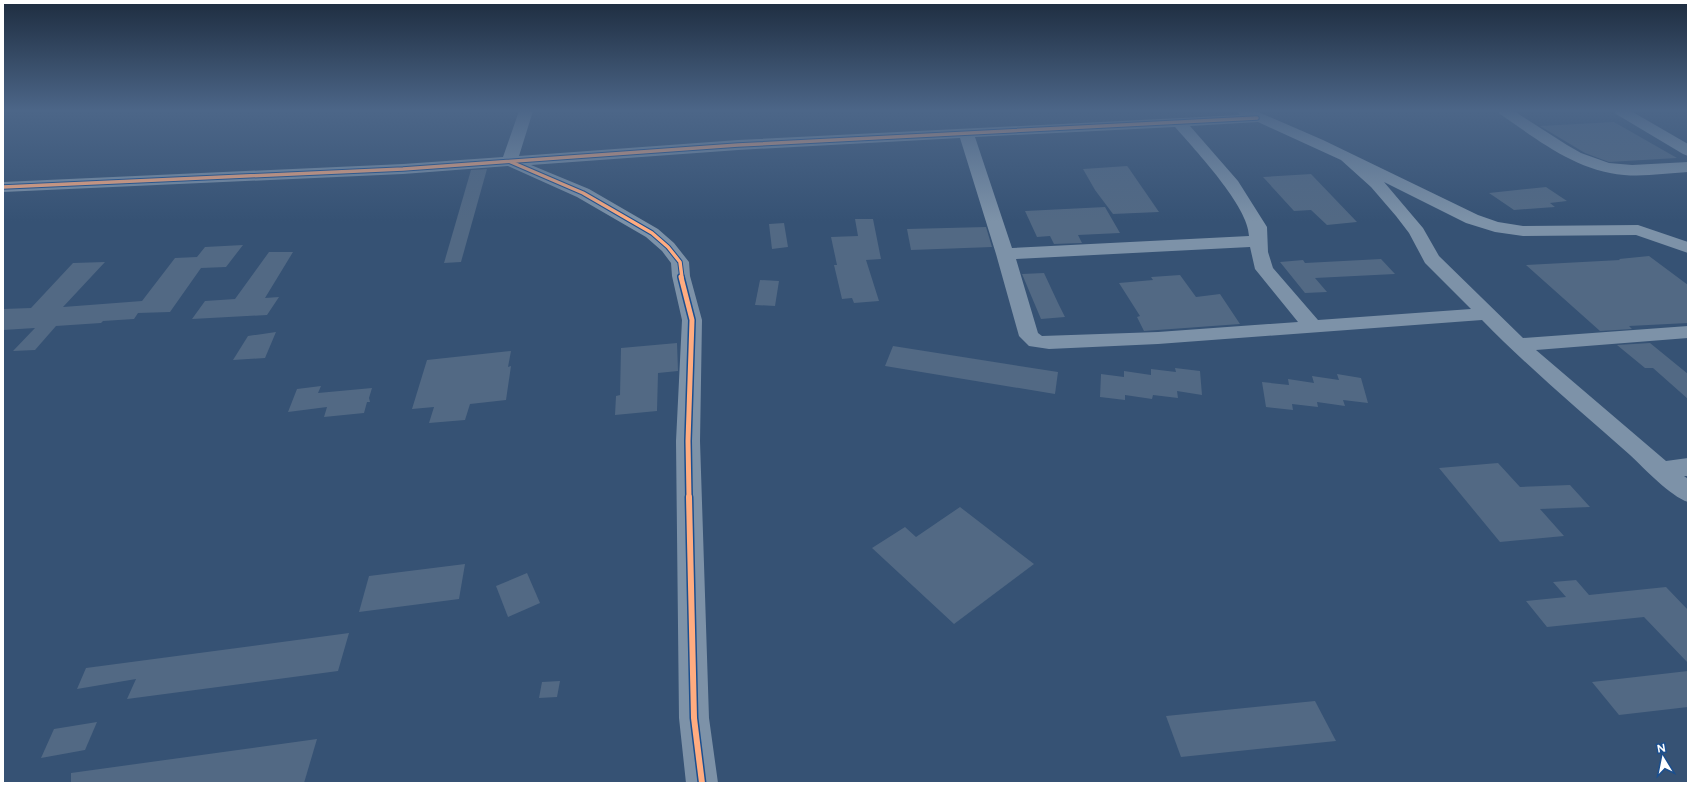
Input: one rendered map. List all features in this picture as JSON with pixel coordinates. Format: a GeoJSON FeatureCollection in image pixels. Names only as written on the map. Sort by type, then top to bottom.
{"type":"FeatureCollection","features":[{"type":"Feature","properties":{"kind":"street"},"geometry":{"type":"LineString","coordinates":[[510,161],[514,148]]}},
{"type":"Feature","properties":{"kind":"street"},"geometry":{"type":"LineString","coordinates":[[3,187],[403,168],[700,148]]}},
{"type":"Feature","properties":{"kind":"street"},"geometry":{"type":"LineString","coordinates":[[970,148],[1005,254],[1029,336],[1036,342],[1049,343],[1158,338],[1488,314]]}},
{"type":"Feature","properties":{"kind":"street"},"geometry":{"type":"LineString","coordinates":[[1202,148],[1230,181],[1258,227],[1260,241],[1259,252],[1264,269],[1312,326]]}},
{"type":"Feature","properties":{"kind":"street"},"geometry":{"type":"LineString","coordinates":[[1327,148],[1472,219],[1496,228],[1543,231],[1638,230],[1688,248]]}},
{"type":"Feature","properties":{"kind":"street"},"geometry":{"type":"LineString","coordinates":[[1560,148],[1589,163],[1624,170],[1688,167]]}},
{"type":"Feature","properties":{"kind":"street"},"geometry":{"type":"LineString","coordinates":[[1348,158],[1365,172],[1390,197],[1417,232],[1431,258],[1518,345],[1688,493]]}},
{"type":"Feature","properties":{"kind":"street"},"geometry":{"type":"LineString","coordinates":[[510,161],[583,193],[652,233],[668,247],[680,262],[681,276],[692,320],[688,441],[693,686],[694,718],[702,783]]}},
{"type":"Feature","properties":{"kind":"street"},"geometry":{"type":"LineString","coordinates":[[1005,254],[1260,241]]}},
{"type":"Feature","properties":{"kind":"street"},"geometry":{"type":"LineString","coordinates":[[1518,345],[1688,332]]}},
{"type":"Feature","properties":{"kind":"street"},"geometry":{"type":"LineString","coordinates":[[1660,470],[1688,467]]}},
{"type":"Feature","properties":{"kind":"building"},"geometry":{"type":"Polygon","coordinates":[[[1576,148],[1659,148],[1677,158],[1609,162],[1585,153],[1576,148]]]}},
{"type":"Feature","properties":{"kind":"building"},"geometry":{"type":"Polygon","coordinates":[[[1127,166],[1159,212],[1113,214],[1095,190],[1083,169],[1127,166]]]}},
{"type":"Feature","properties":{"kind":"building"},"geometry":{"type":"Polygon","coordinates":[[[487,169],[461,262],[444,263],[471,170],[487,169]]]}},
{"type":"Feature","properties":{"kind":"building"},"geometry":{"type":"Polygon","coordinates":[[[1311,174],[1357,222],[1327,225],[1311,210],[1294,211],[1263,177],[1311,174]]]}},
{"type":"Feature","properties":{"kind":"building"},"geometry":{"type":"Polygon","coordinates":[[[1546,187],[1567,201],[1550,203],[1555,207],[1514,210],[1489,193],[1546,187]]]}},
{"type":"Feature","properties":{"kind":"building"},"geometry":{"type":"Polygon","coordinates":[[[1105,207],[1120,233],[1078,235],[1082,243],[1054,244],[1050,236],[1037,237],[1025,211],[1105,207]]]}},
{"type":"Feature","properties":{"kind":"building"},"geometry":{"type":"Polygon","coordinates":[[[855,219],[873,219],[881,259],[866,260],[879,301],[854,303],[852,298],[842,299],[834,265],[837,265],[831,237],[858,236],[855,219]]]}},
{"type":"Feature","properties":{"kind":"building"},"geometry":{"type":"Polygon","coordinates":[[[784,223],[788,247],[772,249],[769,224],[784,223]]]}},
{"type":"Feature","properties":{"kind":"building"},"geometry":{"type":"Polygon","coordinates":[[[986,227],[992,247],[911,250],[907,229],[986,227]]]}},
{"type":"Feature","properties":{"kind":"building"},"geometry":{"type":"Polygon","coordinates":[[[243,245],[226,267],[201,268],[170,312],[138,313],[134,319],[56,326],[35,350],[13,351],[35,328],[3,330],[3,309],[31,308],[73,263],[105,262],[63,307],[142,301],[175,258],[197,257],[205,247],[243,245]]]}},
{"type":"Feature","properties":{"kind":"building"},"geometry":{"type":"Polygon","coordinates":[[[269,252],[293,252],[265,298],[279,297],[267,315],[192,319],[205,301],[235,299],[269,252]]]}},
{"type":"Feature","properties":{"kind":"building"},"geometry":{"type":"Polygon","coordinates":[[[1649,256],[1688,285],[1688,323],[1629,326],[1632,329],[1600,331],[1526,265],[1620,260],[1619,259],[1649,256]]]}},
{"type":"Feature","properties":{"kind":"building"},"geometry":{"type":"Polygon","coordinates":[[[1381,259],[1395,274],[1315,278],[1327,292],[1305,293],[1280,262],[1303,260],[1305,263],[1381,259]]]}},
{"type":"Feature","properties":{"kind":"building"},"geometry":{"type":"Polygon","coordinates":[[[1044,273],[1065,317],[1041,319],[1022,274],[1044,273]]]}},
{"type":"Feature","properties":{"kind":"building"},"geometry":{"type":"Polygon","coordinates":[[[1180,275],[1196,297],[1220,294],[1240,324],[1144,331],[1137,317],[1140,316],[1119,283],[1153,280],[1151,277],[1180,275]]]}},
{"type":"Feature","properties":{"kind":"building"},"geometry":{"type":"Polygon","coordinates":[[[760,280],[779,281],[775,306],[755,305],[760,280]]]}},
{"type":"Feature","properties":{"kind":"building"},"geometry":{"type":"Polygon","coordinates":[[[276,332],[265,358],[233,360],[248,336],[276,332]]]}},
{"type":"Feature","properties":{"kind":"building"},"geometry":{"type":"Polygon","coordinates":[[[677,343],[678,371],[658,373],[657,411],[615,415],[616,396],[620,395],[621,348],[677,343]]]}},
{"type":"Feature","properties":{"kind":"building"},"geometry":{"type":"Polygon","coordinates":[[[1650,343],[1688,374],[1688,399],[1653,368],[1645,368],[1617,345],[1650,343]]]}},
{"type":"Feature","properties":{"kind":"building"},"geometry":{"type":"Polygon","coordinates":[[[893,346],[1058,372],[1055,394],[885,366],[893,346]]]}},
{"type":"Feature","properties":{"kind":"building"},"geometry":{"type":"Polygon","coordinates":[[[511,351],[508,367],[511,366],[506,400],[470,404],[465,420],[429,423],[434,407],[412,409],[427,360],[511,351]]]}},
{"type":"Feature","properties":{"kind":"building"},"geometry":{"type":"Polygon","coordinates":[[[1175,368],[1200,371],[1202,395],[1177,391],[1178,398],[1153,395],[1152,399],[1125,395],[1125,400],[1100,397],[1101,374],[1124,377],[1124,371],[1151,375],[1151,369],[1176,372],[1175,368]]]}},
{"type":"Feature","properties":{"kind":"building"},"geometry":{"type":"Polygon","coordinates":[[[1337,374],[1361,378],[1368,403],[1343,400],[1345,406],[1317,402],[1318,407],[1292,404],[1293,410],[1266,407],[1262,382],[1289,385],[1288,379],[1314,383],[1312,376],[1339,380],[1337,374]]]}},
{"type":"Feature","properties":{"kind":"building"},"geometry":{"type":"Polygon","coordinates":[[[321,386],[318,393],[372,388],[369,398],[370,402],[367,402],[364,413],[324,417],[327,407],[288,412],[297,389],[321,386]]]}},
{"type":"Feature","properties":{"kind":"building"},"geometry":{"type":"Polygon","coordinates":[[[1498,463],[1520,487],[1570,485],[1590,507],[1540,509],[1564,536],[1500,542],[1439,468],[1498,463]]]}},
{"type":"Feature","properties":{"kind":"building"},"geometry":{"type":"Polygon","coordinates":[[[960,507],[1034,564],[954,624],[872,548],[905,527],[916,537],[960,507]]]}},
{"type":"Feature","properties":{"kind":"building"},"geometry":{"type":"Polygon","coordinates":[[[465,564],[459,599],[359,612],[369,576],[465,564]]]}},
{"type":"Feature","properties":{"kind":"building"},"geometry":{"type":"Polygon","coordinates":[[[527,573],[540,603],[508,617],[496,586],[527,573]]]}},
{"type":"Feature","properties":{"kind":"building"},"geometry":{"type":"Polygon","coordinates":[[[1576,580],[1589,595],[1666,587],[1688,610],[1688,663],[1644,617],[1547,627],[1526,601],[1566,597],[1553,582],[1576,580]]]}},
{"type":"Feature","properties":{"kind":"building"},"geometry":{"type":"Polygon","coordinates":[[[349,633],[338,671],[127,699],[136,679],[77,689],[86,668],[349,633]]]}},
{"type":"Feature","properties":{"kind":"building"},"geometry":{"type":"Polygon","coordinates":[[[1688,671],[1688,707],[1619,715],[1592,682],[1688,671]]]}},
{"type":"Feature","properties":{"kind":"building"},"geometry":{"type":"Polygon","coordinates":[[[560,681],[557,697],[539,698],[542,682],[560,681]]]}},
{"type":"Feature","properties":{"kind":"building"},"geometry":{"type":"Polygon","coordinates":[[[1315,701],[1336,741],[1181,757],[1166,716],[1315,701]]]}},
{"type":"Feature","properties":{"kind":"building"},"geometry":{"type":"Polygon","coordinates":[[[97,722],[85,750],[41,758],[54,729],[97,722]]]}},
{"type":"Feature","properties":{"kind":"building"},"geometry":{"type":"Polygon","coordinates":[[[317,739],[304,783],[71,783],[71,773],[317,739]]]}},
{"type":"Feature","properties":{"kind":"cycle path"},"geometry":{"type":"LineString","coordinates":[[3,187],[403,169],[701,148]]}},
{"type":"Feature","properties":{"kind":"cycle path"},"geometry":{"type":"LineString","coordinates":[[511,162],[583,193],[652,233],[668,247],[680,262],[681,276],[692,320],[688,441],[694,718],[702,783]]}}]}
